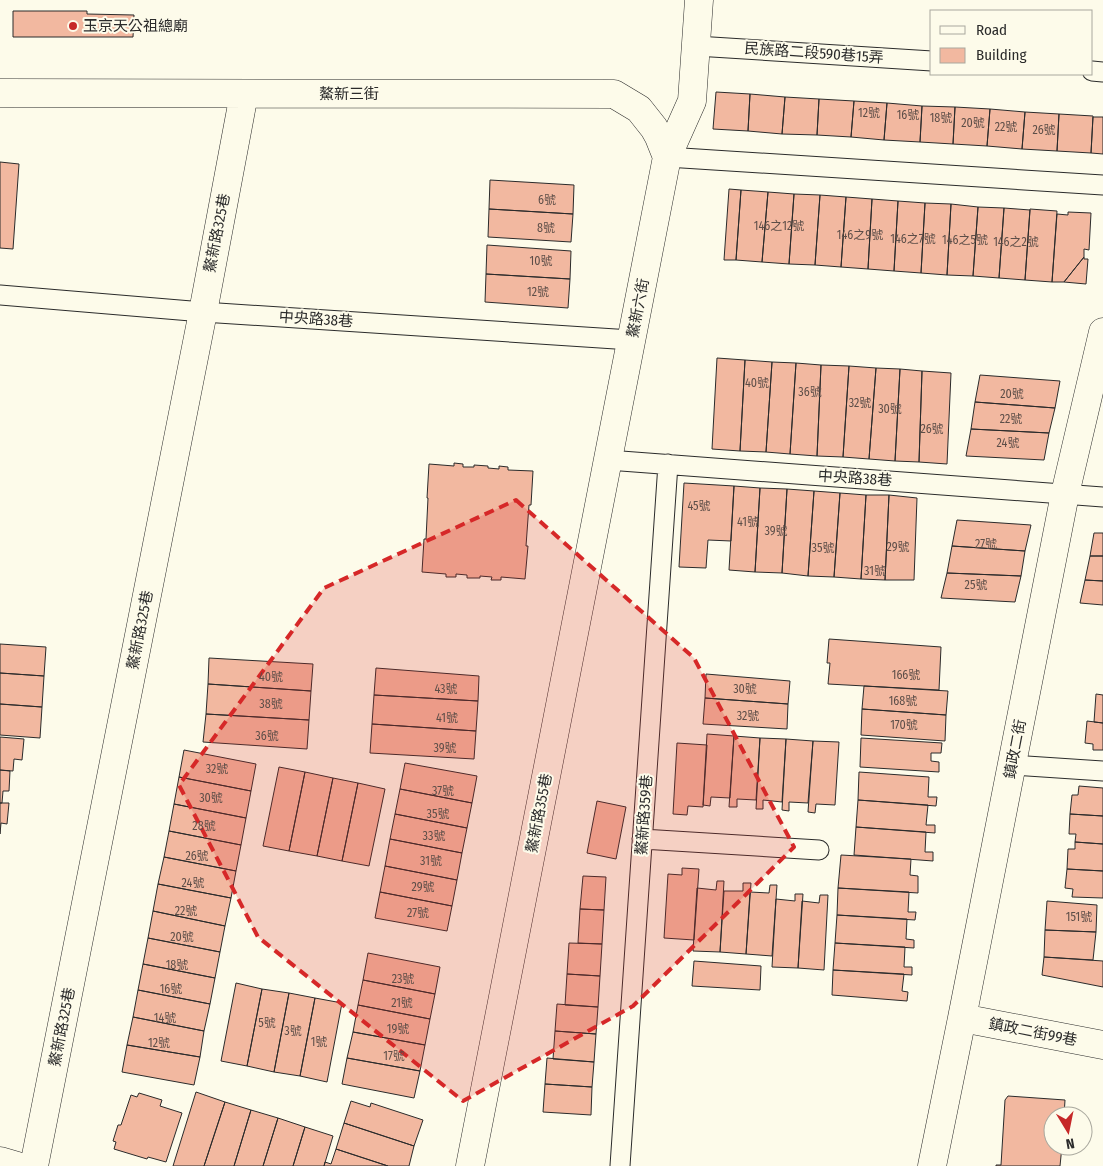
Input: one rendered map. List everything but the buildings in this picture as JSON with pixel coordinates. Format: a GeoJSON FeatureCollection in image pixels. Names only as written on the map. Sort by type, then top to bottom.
{"type":"FeatureCollection","features":[{"type":"Feature","properties":{"kind":"street","name":"鰲新六街"},"geometry":{"type":"LineString","coordinates":[[608,460],[667,157],[692,101],[699,0]]}},
{"type":"Feature","properties":{"kind":"street","name":"鰲新三街"},"geometry":{"type":"LineString","coordinates":[[0,93],[614,94],[639,109],[660,137],[667,157]]}},
{"type":"Feature","properties":{"kind":"street","name":"鰲新路325巷"},"geometry":{"type":"LineString","coordinates":[[34,1166],[244,94]]}},
{"type":"Feature","properties":{"kind":"street","name":"鎮政二街"},"geometry":{"type":"LineString","coordinates":[[932,1166],[1065,494],[1103,332]]}},
{"type":"Feature","properties":{"kind":"street","name":"鰲新路355巷"},"geometry":{"type":"LineString","coordinates":[[470,1166],[608,460]]}},
{"type":"Feature","properties":{"kind":"street","name":"鎮政二街99巷"},"geometry":{"type":"LineString","coordinates":[[962,1018],[1103,1045]]}},
{"type":"Feature","properties":{"kind":"street"},"geometry":{"type":"LineString","coordinates":[[0,1161],[17,1166]]}},
{"type":"Feature","properties":{"kind":"lane","name":"民族路二段590巷15弄"},"geometry":{"type":"LineString","coordinates":[[696,46],[930,61]]}},
{"type":"Feature","properties":{"kind":"lane"},"geometry":{"type":"LineString","coordinates":[[667,157],[1103,185]]}},
{"type":"Feature","properties":{"kind":"lane","name":"中央路38巷"},"geometry":{"type":"LineString","coordinates":[[0,295],[202,312],[632,340]]}},
{"type":"Feature","properties":{"kind":"lane","name":"中央路38巷"},"geometry":{"type":"LineString","coordinates":[[608,460],[1103,497]]}},
{"type":"Feature","properties":{"kind":"lane","name":"鰲新路359巷"},"geometry":{"type":"LineString","coordinates":[[620,1166],[668,464]]}},
{"type":"Feature","properties":{"kind":"lane"},"geometry":{"type":"LineString","coordinates":[[1012,765],[1103,771]]}},
{"type":"Feature","properties":{"kind":"lane"},"geometry":{"type":"LineString","coordinates":[[642,839],[819,850]]}},
{"type":"Feature","properties":{"kind":"highlighted area"},"geometry":{"type":"Polygon","coordinates":[[[516,500],[694,658],[794,847],[633,1006],[463,1101],[258,937],[179,785],[324,588],[516,500]]]}},
{"type":"Feature","properties":{"kind":"place","name":"玉京天公祖總廟"},"geometry":{"type":"Point","coordinates":[73,26]}}]}
